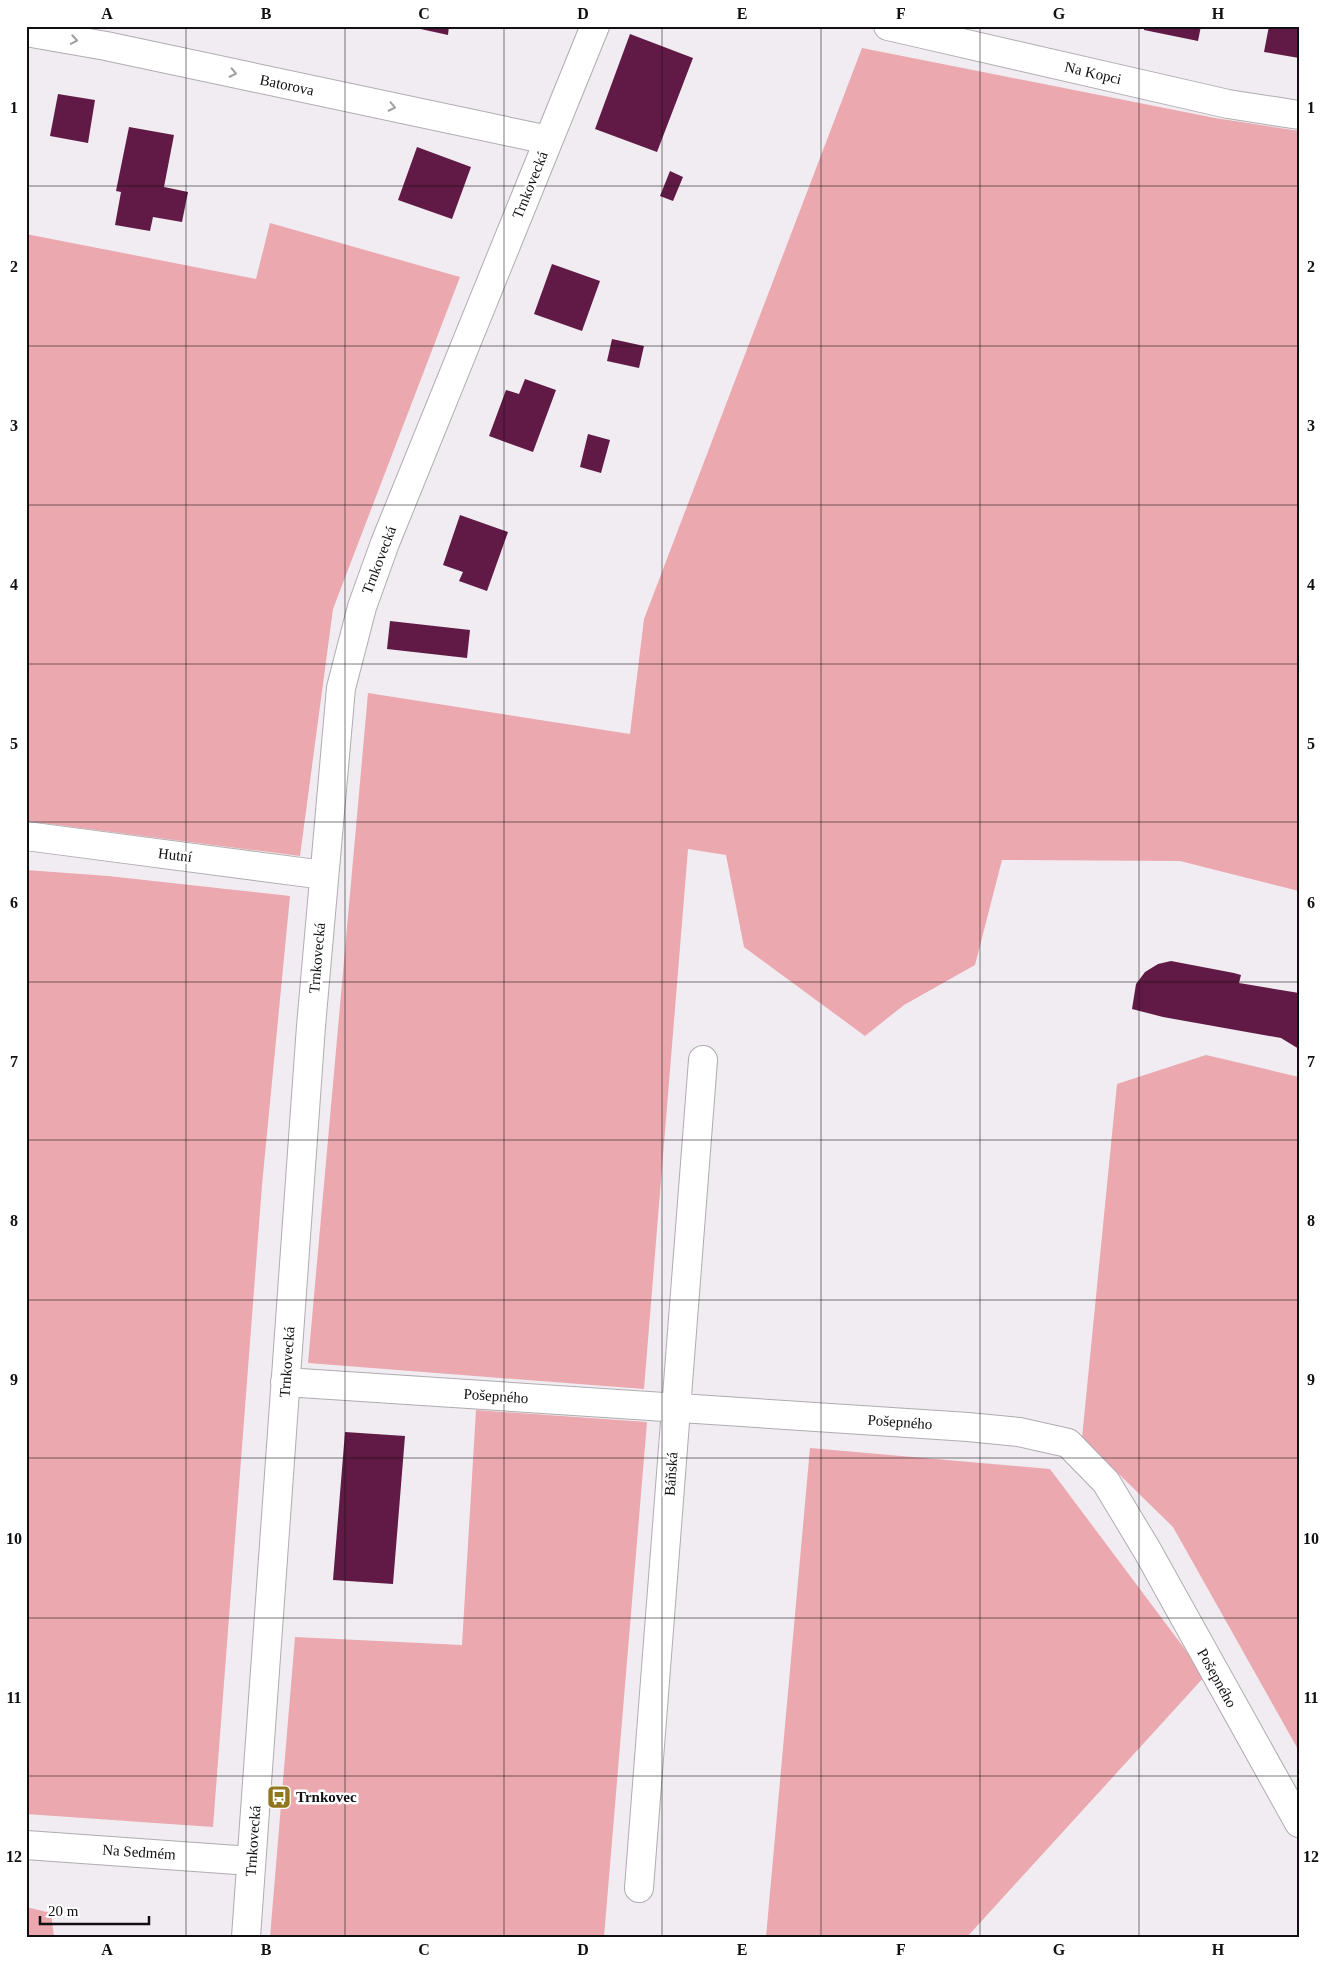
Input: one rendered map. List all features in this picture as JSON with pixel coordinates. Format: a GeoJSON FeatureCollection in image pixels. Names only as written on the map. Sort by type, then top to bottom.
{"type":"FeatureCollection","features":[{"type":"Feature","properties":{"kind":"street","name":"Trnkovecká"},"geometry":{"type":"LineString","coordinates":[[246,1937],[285,1382],[324,874],[341,688],[362,607],[385,543],[596,26]]}},
{"type":"Feature","properties":{"kind":"street","name":"Na Kopci"},"geometry":{"type":"LineString","coordinates":[[888,26],[1228,104],[1299,115]]}},
{"type":"Feature","properties":{"kind":"street","name":"Batorova"},"geometry":{"type":"LineString","coordinates":[[26,32],[106,46],[548,140]]}},
{"type":"Feature","properties":{"kind":"street","name":"Hutní"},"geometry":{"type":"LineString","coordinates":[[26,836],[324,874]]}},
{"type":"Feature","properties":{"kind":"street","name":"Báňská"},"geometry":{"type":"LineString","coordinates":[[639,1888],[702,1060]]}},
{"type":"Feature","properties":{"kind":"street","name":"Pošepného"},"geometry":{"type":"LineString","coordinates":[[285,1382],[968,1426],[1018,1432],[1068,1443],[1106,1482],[1147,1550],[1299,1823]]}},
{"type":"Feature","properties":{"kind":"street","name":"Na Sedmém"},"geometry":{"type":"LineString","coordinates":[[26,1845],[251,1861]]}},
{"type":"Feature","properties":{"kind":"shaded area"},"geometry":{"type":"Polygon","coordinates":[[[862,48],[1215,118],[1299,131],[1299,891],[1180,861],[1002,860],[975,965],[904,1005],[865,1036],[744,947],[726,855],[688,849],[644,1389],[308,1363],[368,693],[630,734],[644,619],[862,48]]]}},
{"type":"Feature","properties":{"kind":"shaded area"},"geometry":{"type":"Polygon","coordinates":[[[270,223],[460,277],[333,609],[300,856],[26,821],[26,234],[256,279],[270,223]]]}},
{"type":"Feature","properties":{"kind":"shaded area"},"geometry":{"type":"Polygon","coordinates":[[[26,870],[108,876],[290,896],[262,1185],[213,1827],[26,1814],[26,870]]]}},
{"type":"Feature","properties":{"kind":"shaded area"},"geometry":{"type":"Polygon","coordinates":[[[1206,1055],[1299,1077],[1299,1751],[1173,1527],[1082,1438],[1117,1084],[1206,1055]]]}},
{"type":"Feature","properties":{"kind":"shaded area"},"geometry":{"type":"Polygon","coordinates":[[[476,1410],[647,1422],[604,1937],[270,1937],[295,1637],[462,1645],[476,1410]]]}},
{"type":"Feature","properties":{"kind":"shaded area"},"geometry":{"type":"Polygon","coordinates":[[[810,1448],[1050,1469],[1205,1676],[967,1937],[766,1937],[810,1448]]]}},
{"type":"Feature","properties":{"kind":"shaded area"},"geometry":{"type":"Polygon","coordinates":[[[26,1907],[51,1913],[54,1937],[26,1937],[26,1907]]]}},
{"type":"Feature","properties":{"kind":"building"},"geometry":{"type":"Polygon","coordinates":[[[407,26],[449,26],[448,35],[407,26]]]}},
{"type":"Feature","properties":{"kind":"building"},"geometry":{"type":"Polygon","coordinates":[[[1144,26],[1201,26],[1198,41],[1144,30],[1144,26]]]}},
{"type":"Feature","properties":{"kind":"building"},"geometry":{"type":"Polygon","coordinates":[[[1269,26],[1299,26],[1299,58],[1264,52],[1269,26]]]}},
{"type":"Feature","properties":{"kind":"building"},"geometry":{"type":"Polygon","coordinates":[[[630,34],[693,58],[657,152],[595,129],[630,34]]]}},
{"type":"Feature","properties":{"kind":"building"},"geometry":{"type":"Polygon","coordinates":[[[58,94],[95,100],[88,143],[50,136],[58,94]]]}},
{"type":"Feature","properties":{"kind":"building"},"geometry":{"type":"Polygon","coordinates":[[[129,127],[174,135],[164,187],[188,192],[182,222],[153,217],[150,231],[115,225],[121,192],[116,191],[129,127]]]}},
{"type":"Feature","properties":{"kind":"building"},"geometry":{"type":"Polygon","coordinates":[[[417,147],[471,167],[452,219],[398,200],[417,147]]]}},
{"type":"Feature","properties":{"kind":"building"},"geometry":{"type":"Polygon","coordinates":[[[670,171],[683,177],[673,201],[660,196],[670,171]]]}},
{"type":"Feature","properties":{"kind":"building"},"geometry":{"type":"Polygon","coordinates":[[[552,264],[600,281],[582,331],[534,314],[552,264]]]}},
{"type":"Feature","properties":{"kind":"building"},"geometry":{"type":"Polygon","coordinates":[[[612,339],[644,346],[639,368],[607,361],[612,339]]]}},
{"type":"Feature","properties":{"kind":"building"},"geometry":{"type":"Polygon","coordinates":[[[525,379],[556,390],[533,452],[489,436],[506,390],[519,394],[525,379]]]}},
{"type":"Feature","properties":{"kind":"building"},"geometry":{"type":"Polygon","coordinates":[[[588,434],[610,440],[601,473],[580,467],[588,434]]]}},
{"type":"Feature","properties":{"kind":"building"},"geometry":{"type":"Polygon","coordinates":[[[460,515],[508,532],[487,591],[459,581],[463,572],[443,565],[460,515]]]}},
{"type":"Feature","properties":{"kind":"building"},"geometry":{"type":"Polygon","coordinates":[[[390,621],[470,630],[467,658],[387,649],[390,621]]]}},
{"type":"Feature","properties":{"kind":"building"},"geometry":{"type":"Polygon","coordinates":[[[1171,961],[1241,975],[1239,983],[1299,993],[1299,1049],[1281,1038],[1163,1017],[1132,1009],[1136,984],[1145,972],[1158,964],[1171,961]]]}},
{"type":"Feature","properties":{"kind":"building"},"geometry":{"type":"Polygon","coordinates":[[[345,1432],[405,1436],[393,1584],[333,1580],[345,1432]]]}},
{"type":"Feature","properties":{"kind":"place","name":"Trnkovec"},"geometry":{"type":"Point","coordinates":[279,1797]}}]}
